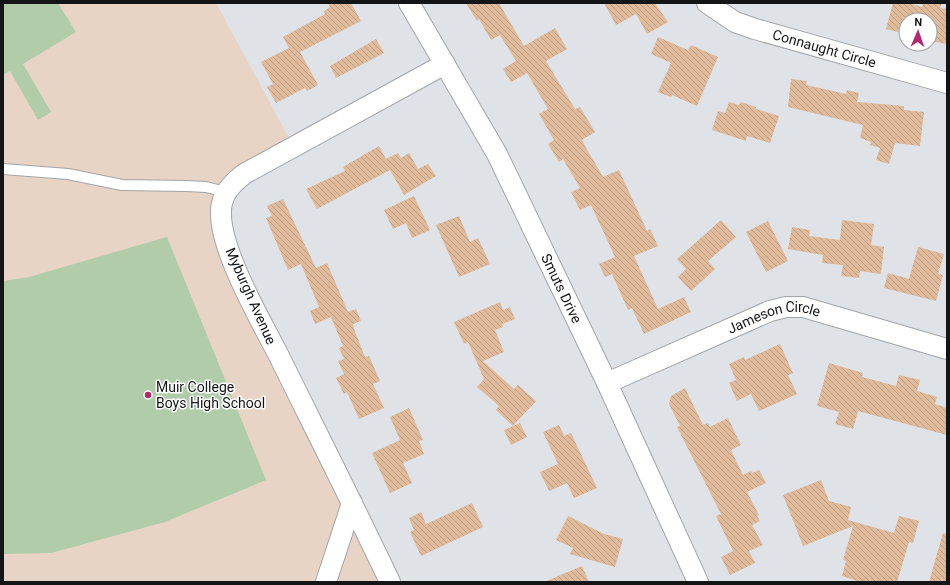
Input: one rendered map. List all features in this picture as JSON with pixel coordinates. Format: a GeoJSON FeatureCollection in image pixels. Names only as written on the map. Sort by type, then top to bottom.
{"type":"FeatureCollection","features":[{"type":"Feature","properties":{"kind":"street","name":"Smuts Drive"},"geometry":{"type":"LineString","coordinates":[[409,3],[498,154],[607,383],[698,582]]}},
{"type":"Feature","properties":{"kind":"street","name":"Connaught Circle"},"geometry":{"type":"LineString","coordinates":[[707,3],[729,19],[755,29],[947,83]]}},
{"type":"Feature","properties":{"kind":"street","name":"Myburgh Avenue"},"geometry":{"type":"LineString","coordinates":[[390,582],[246,291],[230,252],[220,215],[221,202],[233,182],[244,174],[445,64]]}},
{"type":"Feature","properties":{"kind":"street","name":"Jameson Circle"},"geometry":{"type":"LineString","coordinates":[[607,383],[770,311],[786,307],[804,306],[828,312],[947,349]]}},
{"type":"Feature","properties":{"kind":"street"},"geometry":{"type":"LineString","coordinates":[[326,582],[352,503]]}},
{"type":"Feature","properties":{"kind":"lane"},"geometry":{"type":"LineString","coordinates":[[3,169],[68,174],[122,185],[206,187],[226,192]]}},
{"type":"Feature","properties":{"kind":"shaded area","name":"Muir College Boys High School"},"geometry":{"type":"Polygon","coordinates":[[[3,3],[216,3],[296,151],[246,176],[223,203],[227,251],[390,582],[3,582],[3,3]]]}},
{"type":"Feature","properties":{"kind":"green space"},"geometry":{"type":"Polygon","coordinates":[[[3,3],[58,3],[76,32],[23,64],[51,112],[38,120],[10,71],[3,75],[3,3]]]}},
{"type":"Feature","properties":{"kind":"green space"},"geometry":{"type":"Polygon","coordinates":[[[167,237],[266,480],[165,522],[51,553],[3,554],[3,281],[29,277],[167,237]]]}},
{"type":"Feature","properties":{"kind":"building"},"geometry":{"type":"Polygon","coordinates":[[[328,3],[351,3],[361,21],[300,52],[318,85],[307,91],[305,88],[276,103],[267,87],[273,84],[261,62],[289,48],[283,37],[325,14],[324,11],[330,7],[328,3]]]}},
{"type":"Feature","properties":{"kind":"building"},"geometry":{"type":"Polygon","coordinates":[[[466,3],[499,3],[524,46],[555,28],[567,49],[546,61],[575,109],[580,107],[595,132],[582,140],[603,177],[619,170],[647,231],[650,229],[658,246],[634,256],[658,309],[684,297],[691,312],[644,334],[632,308],[628,310],[612,274],[605,277],[599,264],[615,257],[591,205],[580,210],[571,192],[580,188],[563,159],[559,162],[548,144],[554,140],[539,114],[548,109],[527,73],[511,82],[503,69],[516,61],[500,35],[491,40],[479,19],[477,21],[466,3]]]}},
{"type":"Feature","properties":{"kind":"building"},"geometry":{"type":"Polygon","coordinates":[[[604,3],[655,3],[668,22],[647,34],[636,14],[616,25],[604,3]]]}},
{"type":"Feature","properties":{"kind":"building"},"geometry":{"type":"Polygon","coordinates":[[[893,3],[908,3],[922,7],[923,3],[942,3],[940,8],[947,9],[947,44],[938,42],[938,12],[898,12],[898,32],[886,29],[893,3]]]}},
{"type":"Feature","properties":{"kind":"building"},"geometry":{"type":"Polygon","coordinates":[[[658,37],[688,50],[691,45],[718,57],[697,106],[672,95],[671,97],[658,92],[671,63],[651,54],[658,37]]]}},
{"type":"Feature","properties":{"kind":"building"},"geometry":{"type":"Polygon","coordinates":[[[376,39],[384,53],[336,78],[330,66],[376,39]]]}},
{"type":"Feature","properties":{"kind":"building"},"geometry":{"type":"Polygon","coordinates":[[[791,79],[807,81],[806,85],[846,94],[847,90],[859,93],[857,102],[904,106],[904,110],[924,112],[920,146],[895,143],[889,164],[876,160],[880,148],[870,145],[871,142],[860,138],[863,125],[788,107],[791,79]]]}},
{"type":"Feature","properties":{"kind":"building"},"geometry":{"type":"Polygon","coordinates":[[[729,102],[739,105],[741,102],[756,107],[756,109],[779,116],[770,143],[747,136],[746,141],[712,130],[718,111],[725,113],[729,102]]]}},
{"type":"Feature","properties":{"kind":"building"},"geometry":{"type":"Polygon","coordinates":[[[379,146],[386,159],[398,153],[401,158],[409,153],[418,169],[428,164],[436,176],[404,195],[390,170],[317,209],[306,189],[345,171],[343,167],[379,146]]]}},
{"type":"Feature","properties":{"kind":"building"},"geometry":{"type":"Polygon","coordinates":[[[414,196],[430,230],[412,238],[406,223],[393,229],[384,210],[414,196]]]}},
{"type":"Feature","properties":{"kind":"building"},"geometry":{"type":"Polygon","coordinates":[[[283,199],[316,268],[327,263],[348,312],[356,309],[361,321],[353,324],[354,329],[365,357],[369,356],[380,381],[373,384],[384,408],[359,419],[347,392],[344,394],[336,378],[344,374],[338,361],[344,359],[339,348],[343,346],[331,317],[315,324],[310,311],[319,307],[301,264],[288,270],[266,218],[272,216],[267,206],[283,199]]]}},
{"type":"Feature","properties":{"kind":"building"},"geometry":{"type":"Polygon","coordinates":[[[459,216],[470,242],[478,238],[490,264],[459,277],[436,225],[459,216]]]}},
{"type":"Feature","properties":{"kind":"building"},"geometry":{"type":"Polygon","coordinates":[[[721,220],[736,237],[708,261],[715,269],[691,291],[678,277],[686,269],[677,259],[721,220]]]}},
{"type":"Feature","properties":{"kind":"building"},"geometry":{"type":"Polygon","coordinates":[[[842,220],[874,224],[871,245],[884,247],[881,274],[860,271],[859,278],[841,276],[843,265],[822,263],[823,255],[788,249],[792,227],[810,230],[809,236],[840,240],[842,220]]]}},
{"type":"Feature","properties":{"kind":"building"},"geometry":{"type":"Polygon","coordinates":[[[768,221],[788,261],[766,272],[746,232],[768,221]]]}},
{"type":"Feature","properties":{"kind":"building"},"geometry":{"type":"Polygon","coordinates":[[[918,247],[944,254],[938,274],[943,275],[936,301],[884,288],[888,273],[909,279],[918,247]]]}},
{"type":"Feature","properties":{"kind":"building"},"geometry":{"type":"Polygon","coordinates":[[[500,302],[503,310],[510,307],[515,319],[502,324],[503,327],[495,330],[504,352],[483,361],[514,389],[518,385],[536,401],[513,426],[496,410],[499,406],[477,387],[484,379],[468,342],[464,344],[454,322],[500,302]]]}},
{"type":"Feature","properties":{"kind":"building"},"geometry":{"type":"Polygon","coordinates":[[[780,344],[793,373],[788,375],[797,394],[759,411],[751,394],[737,401],[729,383],[736,380],[729,364],[744,357],[745,360],[780,344]]]}},
{"type":"Feature","properties":{"kind":"building"},"geometry":{"type":"Polygon","coordinates":[[[829,363],[863,373],[862,377],[896,386],[899,375],[920,380],[917,391],[937,397],[935,404],[947,408],[947,435],[858,411],[853,429],[835,424],[839,412],[817,406],[829,363]]]}},
{"type":"Feature","properties":{"kind":"building"},"geometry":{"type":"Polygon","coordinates":[[[685,388],[703,425],[708,423],[710,427],[728,418],[741,445],[731,450],[743,475],[751,471],[752,473],[759,470],[766,483],[747,492],[759,515],[757,516],[760,521],[752,525],[763,545],[749,551],[755,563],[730,575],[721,557],[733,551],[716,516],[721,514],[677,427],[680,426],[669,404],[671,396],[685,388]]]}},
{"type":"Feature","properties":{"kind":"building"},"geometry":{"type":"Polygon","coordinates":[[[409,408],[423,440],[419,441],[424,454],[403,463],[412,483],[390,493],[372,453],[400,440],[390,417],[409,408]]]}},
{"type":"Feature","properties":{"kind":"building"},"geometry":{"type":"Polygon","coordinates":[[[520,423],[527,437],[511,445],[504,430],[520,423]]]}},
{"type":"Feature","properties":{"kind":"building"},"geometry":{"type":"Polygon","coordinates":[[[559,425],[564,436],[571,433],[597,488],[574,498],[567,483],[549,491],[540,472],[558,464],[543,432],[559,425]]]}},
{"type":"Feature","properties":{"kind":"building"},"geometry":{"type":"Polygon","coordinates":[[[821,480],[829,501],[851,507],[848,520],[894,533],[899,516],[919,521],[913,543],[909,542],[897,582],[861,582],[842,576],[846,561],[843,560],[853,526],[803,546],[783,495],[821,480]]]}},
{"type":"Feature","properties":{"kind":"building"},"geometry":{"type":"Polygon","coordinates":[[[472,503],[483,527],[421,556],[410,532],[414,530],[409,518],[421,512],[426,524],[472,503]]]}},
{"type":"Feature","properties":{"kind":"building"},"geometry":{"type":"Polygon","coordinates":[[[568,516],[604,534],[623,539],[615,567],[570,554],[573,548],[556,540],[568,516]]]}},
{"type":"Feature","properties":{"kind":"building"},"geometry":{"type":"Polygon","coordinates":[[[943,533],[947,534],[947,582],[929,582],[943,533]]]}},
{"type":"Feature","properties":{"kind":"building"},"geometry":{"type":"Polygon","coordinates":[[[582,566],[589,582],[544,582],[582,566]]]}},
{"type":"Feature","properties":{"kind":"place","name":"Muir College Boys High School"},"geometry":{"type":"Point","coordinates":[148,395]}}]}
